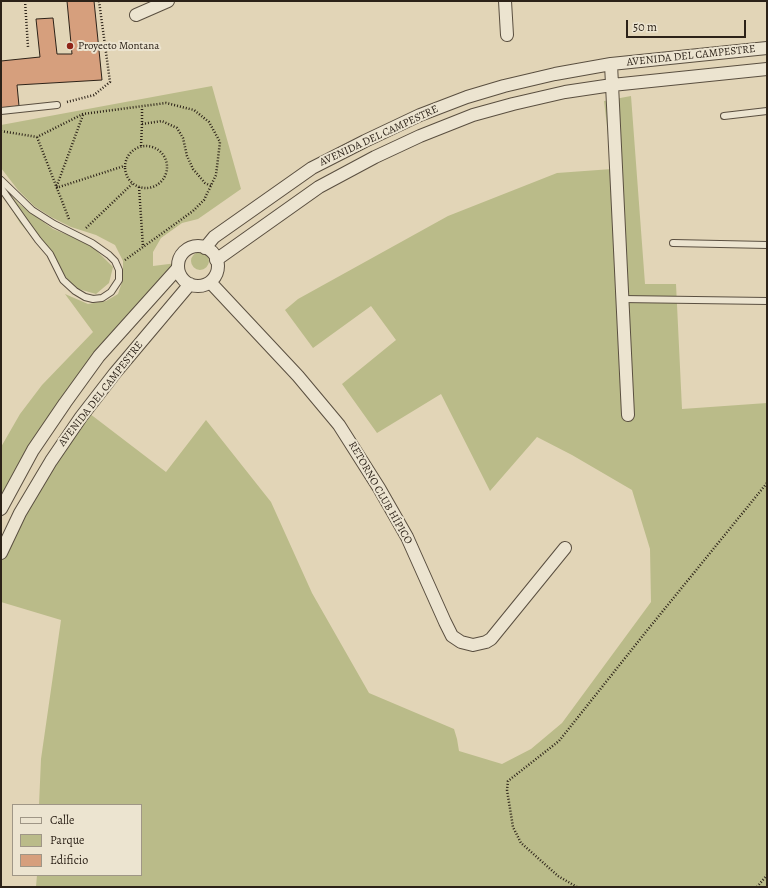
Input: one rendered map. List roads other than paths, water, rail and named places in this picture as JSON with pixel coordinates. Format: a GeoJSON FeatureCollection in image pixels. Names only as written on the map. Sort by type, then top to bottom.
{"type":"FeatureCollection","features":[{"type":"Feature","properties":{"kind":"street"},"geometry":{"type":"LineString","coordinates":[[136,15],[168,1]]}},
{"type":"Feature","properties":{"kind":"street"},"geometry":{"type":"LineString","coordinates":[[505,1],[507,35]]}},
{"type":"Feature","properties":{"kind":"street","name":"AVENIDA DEL CAMPESTRE"},"geometry":{"type":"LineString","coordinates":[[205,248],[214,237],[312,168],[365,140],[420,115],[467,97],[504,86],[555,74],[611,64],[767,48]]}},
{"type":"Feature","properties":{"kind":"street"},"geometry":{"type":"LineString","coordinates":[[611,64],[628,415]]}},
{"type":"Feature","properties":{"kind":"street","name":"AVENIDA DEL CAMPESTRE"},"geometry":{"type":"LineString","coordinates":[[216,260],[319,187],[375,157],[420,136],[473,116],[513,104],[565,92],[612,85],[767,69]]}},
{"type":"Feature","properties":{"kind":"street"},"geometry":{"type":"LineString","coordinates":[[467,97],[473,116]]}},
{"type":"Feature","properties":{"kind":"street"},"geometry":{"type":"LineString","coordinates":[[199,247],[205,248],[211,252],[216,260],[217,271],[215,277],[205,285],[199,286],[190,284],[183,279],[179,273],[178,268],[180,260],[187,250],[199,247]]}},
{"type":"Feature","properties":{"kind":"street","name":"AVENIDA DEL CAMPESTRE"},"geometry":{"type":"LineString","coordinates":[[1,509],[33,450],[99,356],[178,268]]}},
{"type":"Feature","properties":{"kind":"street","name":"RETORNO CLUB HÍPICO"},"geometry":{"type":"LineString","coordinates":[[210,282],[298,376],[339,425],[379,488],[407,537],[452,636],[461,642],[473,645],[486,642],[491,639],[565,548]]}},
{"type":"Feature","properties":{"kind":"street","name":"AVENIDA DEL CAMPESTRE"},"geometry":{"type":"LineString","coordinates":[[1,553],[20,513],[50,461],[81,417],[115,373],[190,284]]}},
{"type":"Feature","properties":{"kind":"lane"},"geometry":{"type":"LineString","coordinates":[[1,111],[57,105]]}},
{"type":"Feature","properties":{"kind":"lane"},"geometry":{"type":"LineString","coordinates":[[724,116],[767,111]]}},
{"type":"Feature","properties":{"kind":"lane"},"geometry":{"type":"LineString","coordinates":[[1,180],[32,210],[54,224],[92,243],[115,261],[119,270],[119,280],[111,292],[102,298],[93,299],[85,297],[75,291],[63,280],[50,254],[29,228],[1,188]]}},
{"type":"Feature","properties":{"kind":"lane"},"geometry":{"type":"LineString","coordinates":[[674,243],[767,245]]}},
{"type":"Feature","properties":{"kind":"lane"},"geometry":{"type":"LineString","coordinates":[[622,299],[767,301]]}},
{"type":"Feature","properties":{"kind":"place","name":"Proyecto Montana"},"geometry":{"type":"Point","coordinates":[70,46]}}]}
